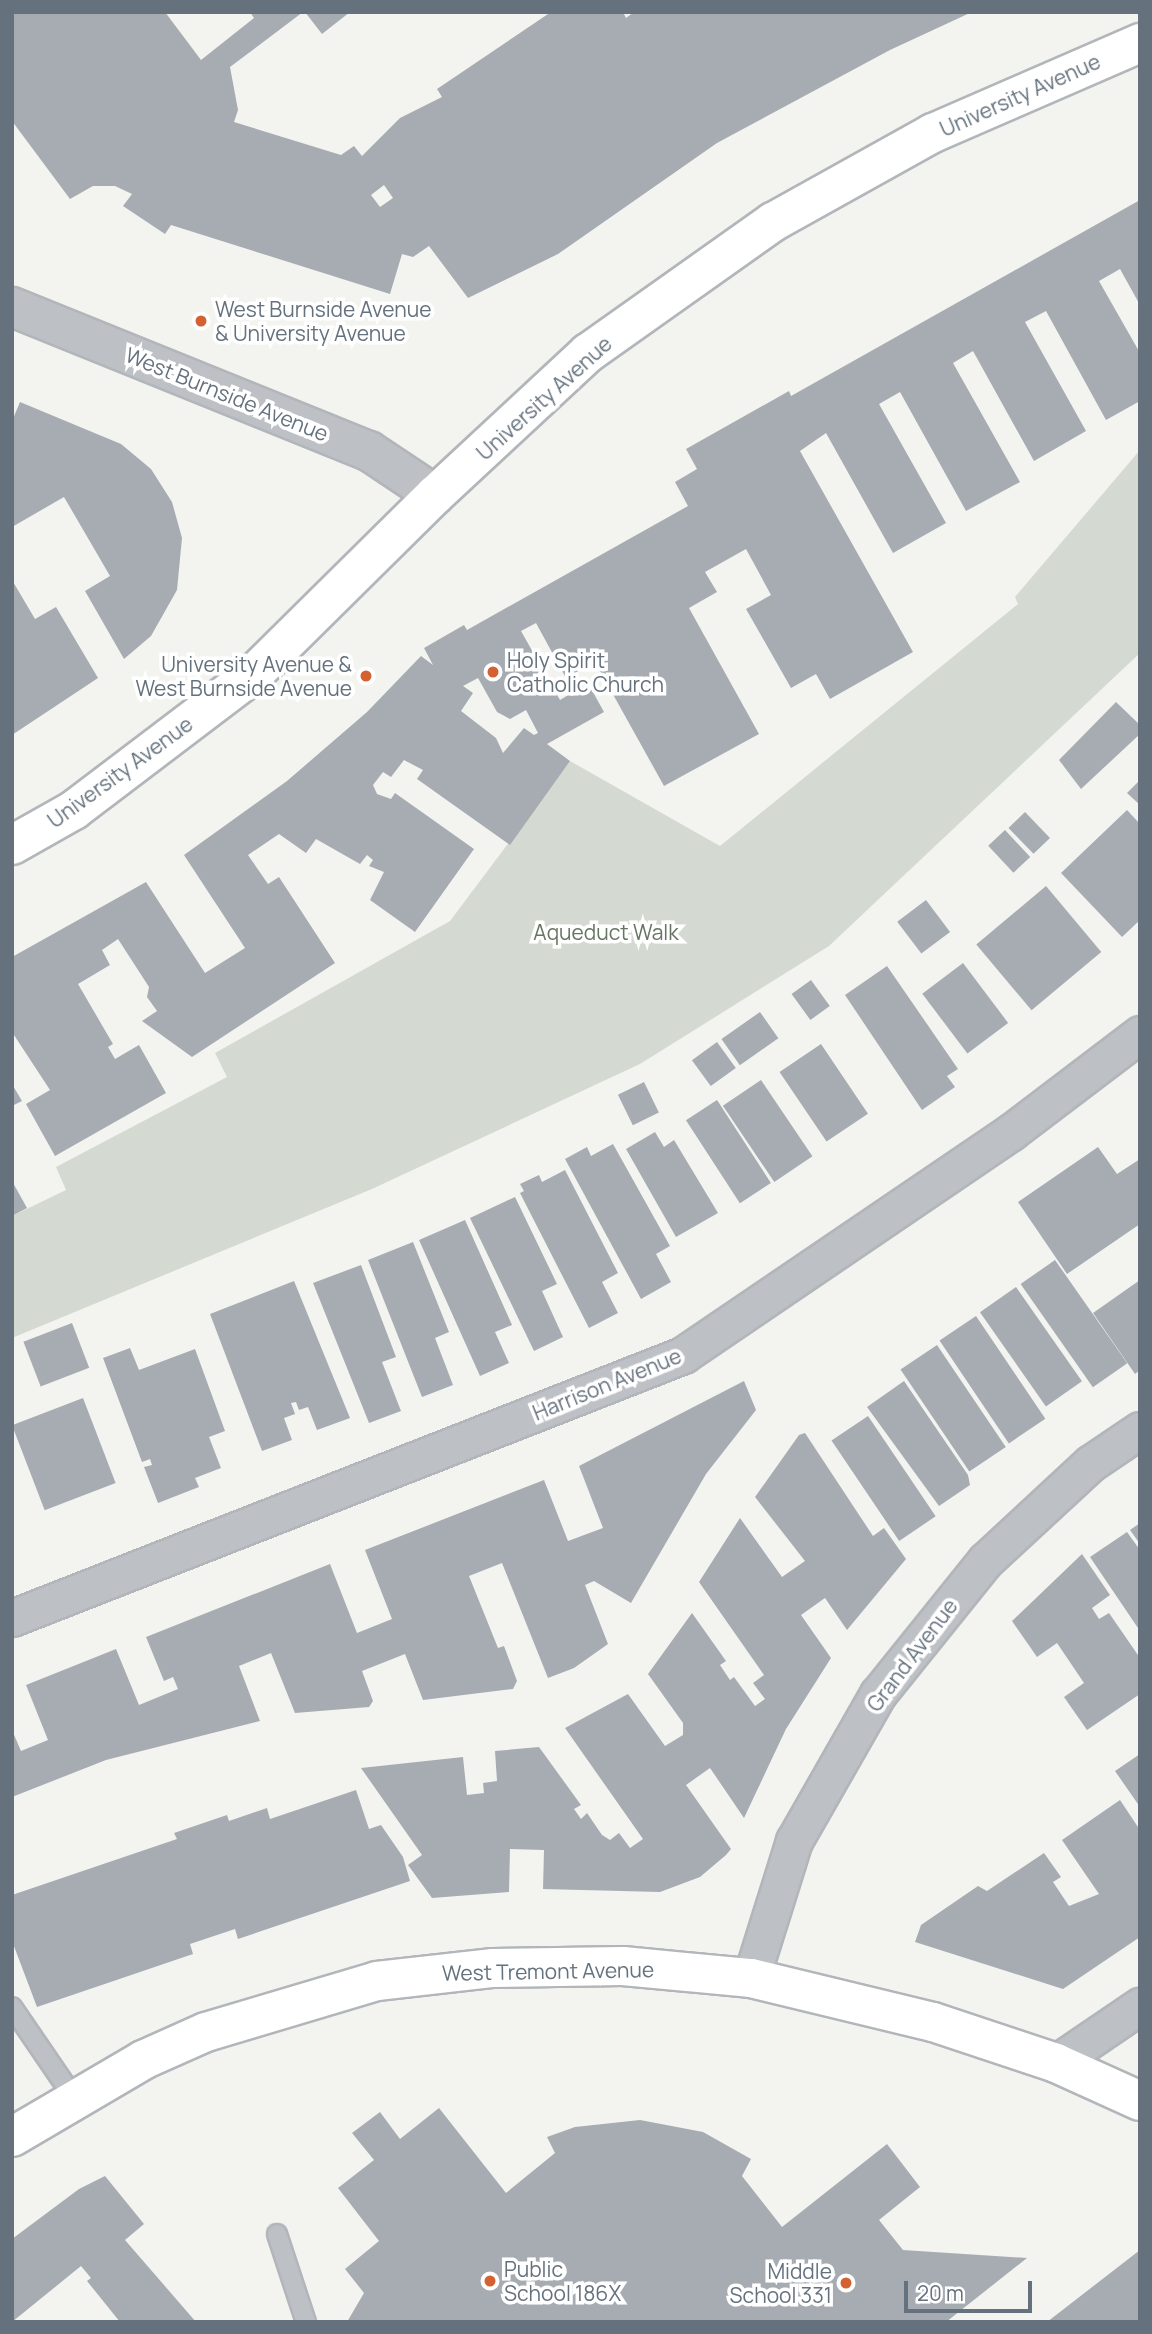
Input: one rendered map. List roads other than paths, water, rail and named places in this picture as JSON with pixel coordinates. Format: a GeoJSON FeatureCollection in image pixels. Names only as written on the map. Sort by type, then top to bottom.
{"type":"FeatureCollection","features":[{"type":"Feature","properties":{"kind":"main road","name":"University Avenue"},"geometry":{"type":"LineString","coordinates":[[12,845],[74,810],[257,671],[435,495],[588,353],[773,222],[933,133],[1140,43]]}},
{"type":"Feature","properties":{"kind":"main road","name":"West Tremont Avenue"},"geometry":{"type":"LineString","coordinates":[[12,2137],[74,2098],[206,2032],[377,1982],[493,1968],[609,1966],[751,1978],[900,2013],[1056,2063],[1140,2101]]}},
{"type":"Feature","properties":{"kind":"street","name":"West Burnside Avenue"},"geometry":{"type":"LineString","coordinates":[[12,307],[369,451],[435,495]]}},
{"type":"Feature","properties":{"kind":"street","name":"Harrison Avenue"},"geometry":{"type":"LineString","coordinates":[[12,1618],[683,1355],[1011,1132],[1140,1034]]}},
{"type":"Feature","properties":{"kind":"street","name":"Grand Avenue"},"geometry":{"type":"LineString","coordinates":[[751,1978],[794,1841],[878,1694],[985,1561],[1091,1463],[1140,1430]]}},
{"type":"Feature","properties":{"kind":"street"},"geometry":{"type":"LineString","coordinates":[[1056,2063],[1140,2006]]}},
{"type":"Feature","properties":{"kind":"lane"},"geometry":{"type":"LineString","coordinates":[[12,2007],[74,2098]]}},
{"type":"Feature","properties":{"kind":"lane"},"geometry":{"type":"LineString","coordinates":[[277,2234],[306,2322]]}},
{"type":"Feature","properties":{"kind":"place","name":"West Burnside Avenue & University Avenue"},"geometry":{"type":"Point","coordinates":[201,321]}},
{"type":"Feature","properties":{"kind":"place","name":"Holy Spirit Catholic Church"},"geometry":{"type":"Point","coordinates":[493,672]}},
{"type":"Feature","properties":{"kind":"place","name":"University Avenue & West Burnside Avenue"},"geometry":{"type":"Point","coordinates":[366,676]}},
{"type":"Feature","properties":{"kind":"place","name":"Public School 186X"},"geometry":{"type":"Point","coordinates":[490,2281]}},
{"type":"Feature","properties":{"kind":"place","name":"Middle School 331"},"geometry":{"type":"Point","coordinates":[846,2283]}},
{"type":"Feature","properties":{"kind":"park label","name":"Aqueduct Walk"},"geometry":{"type":"Point","coordinates":[606,932]}}]}
